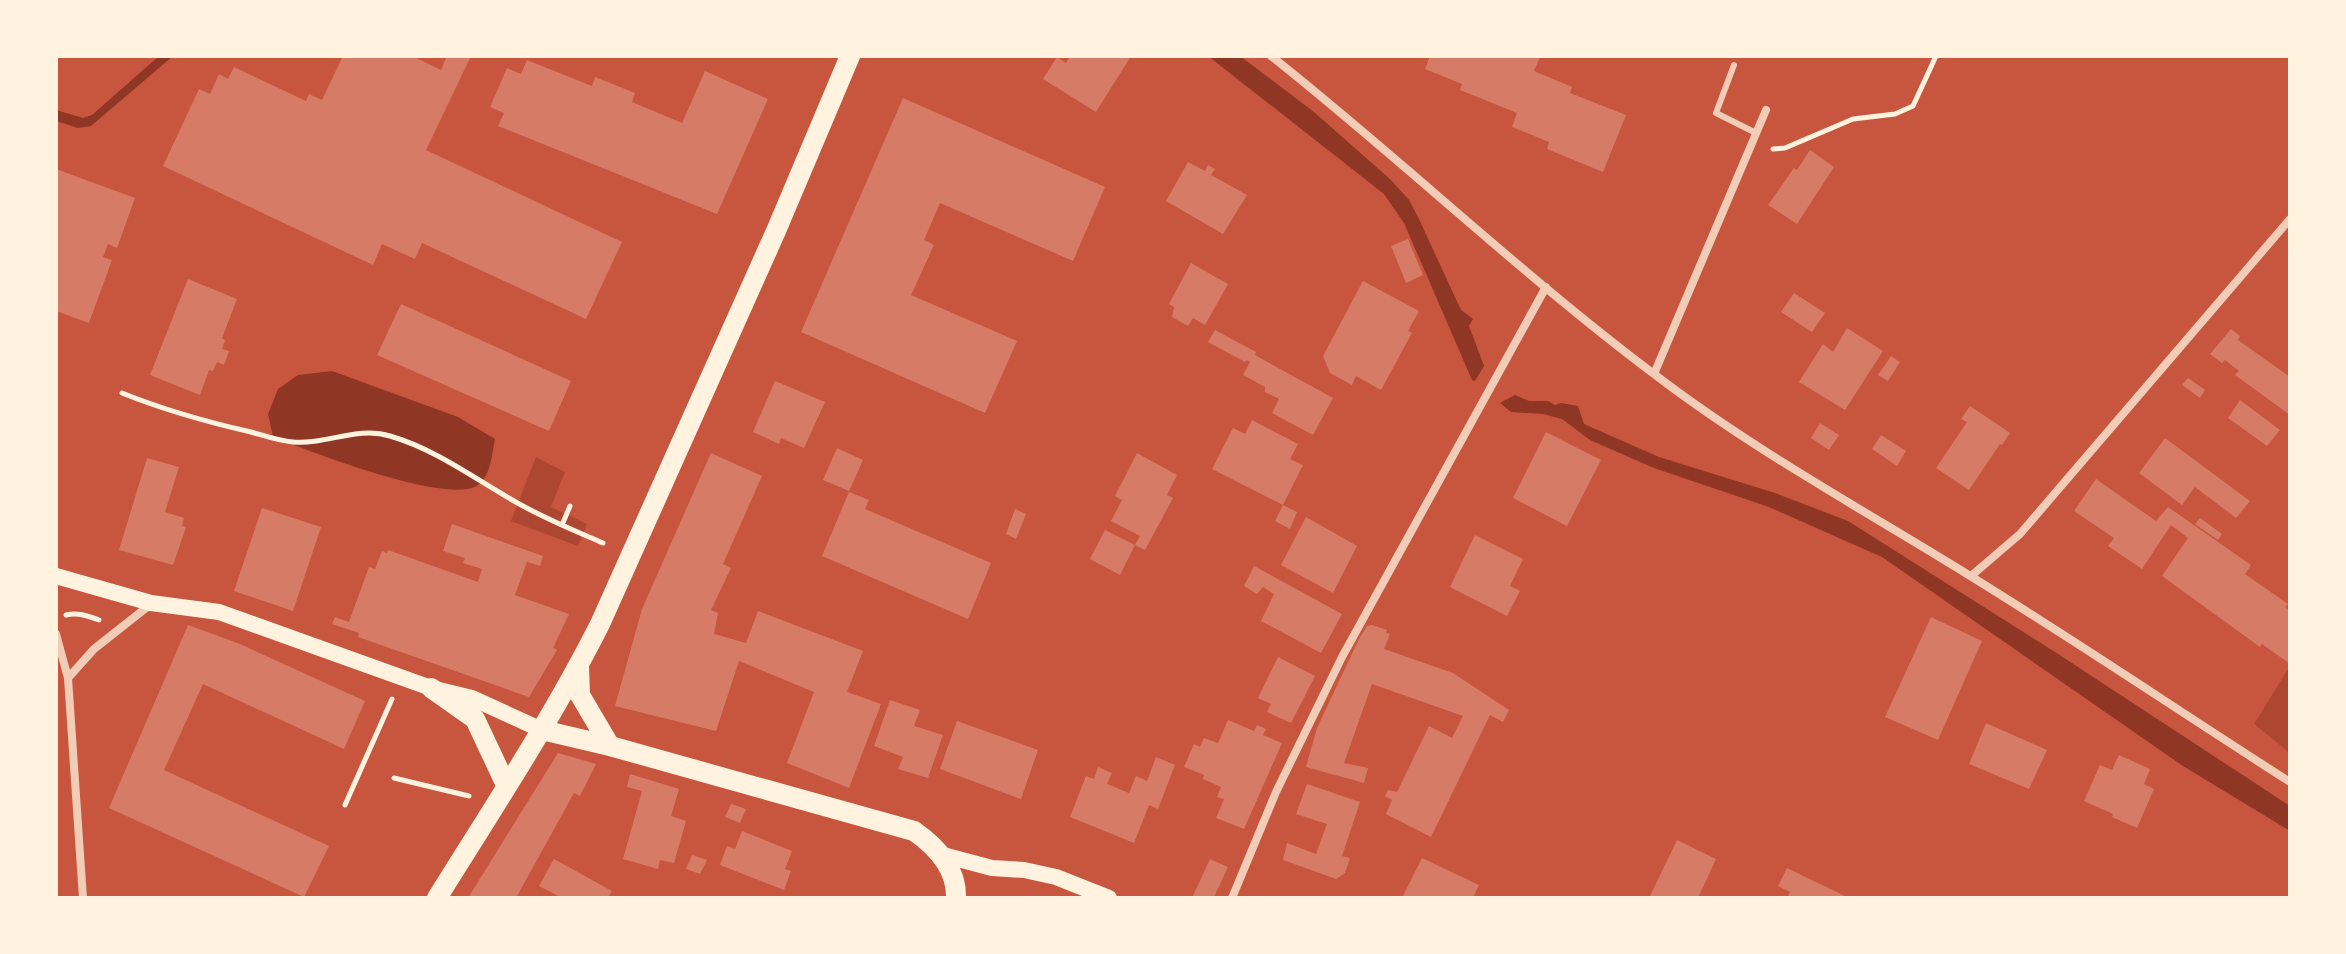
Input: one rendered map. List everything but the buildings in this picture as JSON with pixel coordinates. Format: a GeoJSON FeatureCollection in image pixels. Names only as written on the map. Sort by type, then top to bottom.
{"type":"FeatureCollection","features":[{"type":"Feature","properties":{"kind":"main road"},"geometry":{"type":"LineString","coordinates":[[437,898],[579,666],[776,231],[850,56]]}},
{"type":"Feature","properties":{"kind":"main road"},"geometry":{"type":"LineString","coordinates":[[56,576],[151,603],[219,612],[431,688],[472,698],[542,730],[914,831],[943,855],[966,863],[1056,877],[1098,897]]}},
{"type":"Feature","properties":{"kind":"main road"},"geometry":{"type":"LineString","coordinates":[[579,666],[580,695],[610,746]]}},
{"type":"Feature","properties":{"kind":"main road"},"geometry":{"type":"LineString","coordinates":[[431,688],[475,719],[506,785]]}},
{"type":"Feature","properties":{"kind":"main road"},"geometry":{"type":"LineString","coordinates":[[943,855],[957,886],[956,898]]}},
{"type":"Feature","properties":{"kind":"street"},"geometry":{"type":"LineString","coordinates":[[1271,56],[1654,374],[1739,434],[1971,576],[2290,782]]}},
{"type":"Feature","properties":{"kind":"street"},"geometry":{"type":"LineString","coordinates":[[1654,374],[1766,110]]}},
{"type":"Feature","properties":{"kind":"street"},"geometry":{"type":"LineString","coordinates":[[1971,576],[2020,534],[2290,219]]}},
{"type":"Feature","properties":{"kind":"street"},"geometry":{"type":"LineString","coordinates":[[1232,898],[1276,792],[1342,657],[1546,287]]}},
{"type":"Feature","properties":{"kind":"street"},"geometry":{"type":"LineString","coordinates":[[68,678],[94,649],[151,603]]}},
{"type":"Feature","properties":{"kind":"street"},"geometry":{"type":"LineString","coordinates":[[56,634],[68,678],[83,898]]}},
{"type":"Feature","properties":{"kind":"lane"},"geometry":{"type":"LineString","coordinates":[[1734,65],[1716,113],[1756,133]]}},
{"type":"Feature","properties":{"kind":"path"},"geometry":{"type":"LineString","coordinates":[[1751,147],[1785,148],[1853,119],[1895,114],[1913,106],[1936,56]]}},
{"type":"Feature","properties":{"kind":"path"},"geometry":{"type":"LineString","coordinates":[[122,393],[230,428],[294,442],[353,433],[371,432],[389,436],[421,448],[517,503],[603,543]]}},
{"type":"Feature","properties":{"kind":"path"},"geometry":{"type":"LineString","coordinates":[[562,525],[570,506]]}},
{"type":"Feature","properties":{"kind":"path"},"geometry":{"type":"LineString","coordinates":[[66,615],[85,615],[107,624]]}},
{"type":"Feature","properties":{"kind":"path"},"geometry":{"type":"LineString","coordinates":[[345,805],[394,695]]}},
{"type":"Feature","properties":{"kind":"path"},"geometry":{"type":"LineString","coordinates":[[394,778],[467,794],[473,799]]}},
{"type":"Feature","properties":{"kind":"shaded area"},"geometry":{"type":"Polygon","coordinates":[[[159,56],[173,56],[91,126],[78,128],[56,121],[56,110],[83,118],[92,115],[159,56]]]}},
{"type":"Feature","properties":{"kind":"shaded area"},"geometry":{"type":"Polygon","coordinates":[[[1208,56],[1240,56],[1314,112],[1391,180],[1409,200],[1461,310],[1473,319],[1469,326],[1484,366],[1475,381],[1404,223],[1384,194],[1208,56]]]}},
{"type":"Feature","properties":{"kind":"shaded area"},"geometry":{"type":"Polygon","coordinates":[[[332,371],[458,417],[495,439],[486,476],[478,485],[462,490],[439,488],[377,474],[273,437],[268,414],[278,389],[298,375],[332,371]]]}},
{"type":"Feature","properties":{"kind":"shaded area"},"geometry":{"type":"Polygon","coordinates":[[[1515,395],[1529,401],[1578,406],[1584,424],[1659,457],[1775,493],[1848,521],[2290,806],[2290,831],[2183,766],[1882,557],[1769,507],[1654,468],[1590,440],[1562,419],[1511,412],[1500,403],[1515,395]]]}},
{"type":"Feature","properties":{"kind":"shaded area"},"geometry":{"type":"Polygon","coordinates":[[[536,457],[565,472],[551,507],[587,524],[578,546],[511,521],[536,457]]]}},
{"type":"Feature","properties":{"kind":"shaded area"},"geometry":{"type":"Polygon","coordinates":[[[2290,666],[2290,753],[2254,724],[2290,666]]]}}]}
